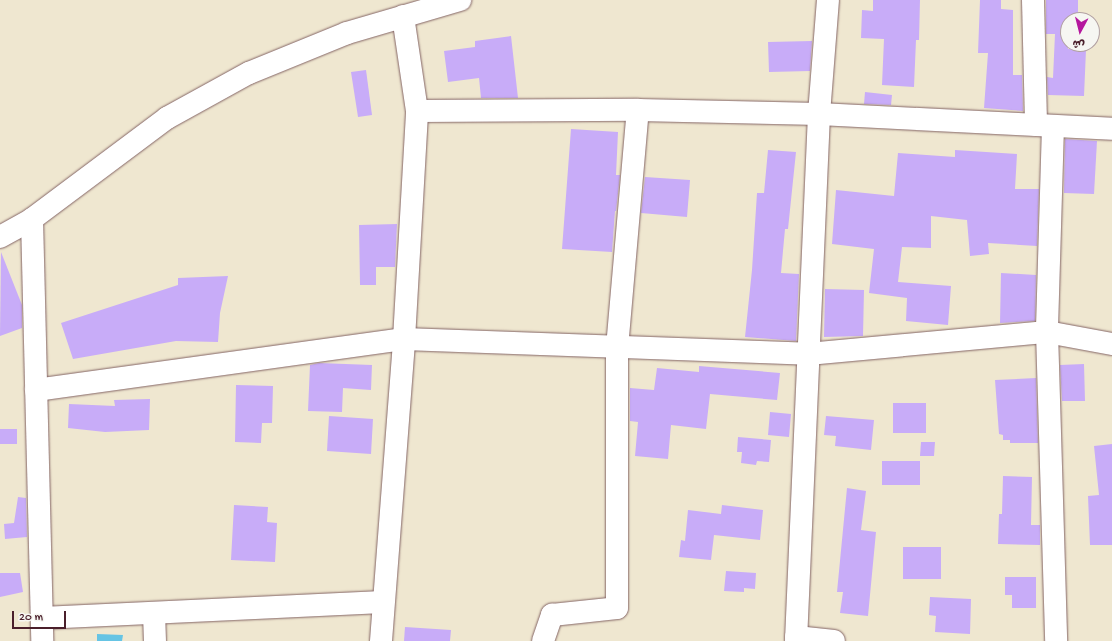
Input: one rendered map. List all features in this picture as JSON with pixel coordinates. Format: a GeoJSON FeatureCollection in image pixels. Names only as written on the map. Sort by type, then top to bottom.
{"type":"FeatureCollection","features":[{"type":"Feature","properties":{"kind":"street"},"geometry":{"type":"LineString","coordinates":[[0,237],[32,219],[174,114],[249,73],[347,32],[460,0]]}},
{"type":"Feature","properties":{"kind":"street"},"geometry":{"type":"LineString","coordinates":[[828,0],[819,114],[796,639],[834,641]]}},
{"type":"Feature","properties":{"kind":"street"},"geometry":{"type":"LineString","coordinates":[[1033,0],[1044,125],[1047,332],[1056,641]]}},
{"type":"Feature","properties":{"kind":"street"},"geometry":{"type":"LineString","coordinates":[[381,641],[404,339],[417,110],[403,16]]}},
{"type":"Feature","properties":{"kind":"street"},"geometry":{"type":"LineString","coordinates":[[417,110],[638,110],[819,114],[1112,128]]}},
{"type":"Feature","properties":{"kind":"street"},"geometry":{"type":"LineString","coordinates":[[543,641],[552,615],[617,608],[617,348],[638,110]]}},
{"type":"Feature","properties":{"kind":"street"},"geometry":{"type":"LineString","coordinates":[[32,219],[42,641]]}},
{"type":"Feature","properties":{"kind":"street"},"geometry":{"type":"LineString","coordinates":[[36,390],[404,339],[808,354],[1047,332],[1112,344]]}},
{"type":"Feature","properties":{"kind":"street"},"geometry":{"type":"LineString","coordinates":[[42,618],[383,602]]}},
{"type":"Feature","properties":{"kind":"street"},"geometry":{"type":"LineString","coordinates":[[154,612],[155,641]]}},
{"type":"Feature","properties":{"kind":"water"},"geometry":{"type":"Polygon","coordinates":[[[97,634],[123,635],[122,641],[97,641],[97,634]]]}},
{"type":"Feature","properties":{"kind":"building"},"geometry":{"type":"Polygon","coordinates":[[[873,0],[920,0],[919,40],[916,40],[914,87],[882,85],[884,39],[861,38],[862,10],[873,11],[873,0]]]}},
{"type":"Feature","properties":{"kind":"building"},"geometry":{"type":"Polygon","coordinates":[[[980,0],[1001,0],[1001,9],[1013,10],[1013,75],[1022,75],[1023,111],[984,108],[988,53],[978,53],[980,0]]]}},
{"type":"Feature","properties":{"kind":"building"},"geometry":{"type":"Polygon","coordinates":[[[1046,0],[1078,0],[1078,12],[1060,12],[1060,52],[1086,52],[1084,96],[1048,95],[1047,77],[1053,78],[1055,34],[1046,34],[1046,0]]]}},
{"type":"Feature","properties":{"kind":"building"},"geometry":{"type":"Polygon","coordinates":[[[511,36],[518,98],[481,98],[479,78],[448,82],[444,51],[475,47],[475,41],[511,36]]]}},
{"type":"Feature","properties":{"kind":"building"},"geometry":{"type":"Polygon","coordinates":[[[812,41],[810,71],[769,72],[768,42],[812,41]]]}},
{"type":"Feature","properties":{"kind":"building"},"geometry":{"type":"Polygon","coordinates":[[[366,70],[372,115],[358,117],[351,72],[366,70]]]}},
{"type":"Feature","properties":{"kind":"building"},"geometry":{"type":"Polygon","coordinates":[[[865,92],[892,95],[891,105],[864,104],[865,92]]]}},
{"type":"Feature","properties":{"kind":"building"},"geometry":{"type":"Polygon","coordinates":[[[571,129],[618,132],[616,175],[620,175],[615,211],[612,252],[562,249],[571,129]]]}},
{"type":"Feature","properties":{"kind":"building"},"geometry":{"type":"Polygon","coordinates":[[[1065,139],[1097,141],[1094,194],[1064,193],[1065,139]]]}},
{"type":"Feature","properties":{"kind":"building"},"geometry":{"type":"Polygon","coordinates":[[[768,150],[796,152],[788,229],[785,229],[781,273],[799,274],[796,341],[745,337],[752,270],[757,193],[764,193],[768,150]]]}},
{"type":"Feature","properties":{"kind":"building"},"geometry":{"type":"Polygon","coordinates":[[[955,150],[1017,154],[1015,189],[1039,189],[1037,246],[988,243],[989,254],[970,256],[967,220],[931,216],[931,248],[902,247],[898,282],[951,286],[948,325],[906,321],[907,298],[869,293],[874,249],[832,244],[836,190],[894,196],[898,153],[955,157],[955,150]]]}},
{"type":"Feature","properties":{"kind":"building"},"geometry":{"type":"Polygon","coordinates":[[[645,177],[690,180],[687,217],[641,213],[645,177]]]}},
{"type":"Feature","properties":{"kind":"building"},"geometry":{"type":"Polygon","coordinates":[[[397,224],[395,267],[376,267],[376,285],[360,285],[359,225],[397,224]]]}},
{"type":"Feature","properties":{"kind":"building"},"geometry":{"type":"Polygon","coordinates":[[[1,252],[22,305],[22,328],[0,336],[1,252]]]}},
{"type":"Feature","properties":{"kind":"building"},"geometry":{"type":"Polygon","coordinates":[[[1001,273],[1036,275],[1035,321],[1000,323],[1001,273]]]}},
{"type":"Feature","properties":{"kind":"building"},"geometry":{"type":"Polygon","coordinates":[[[228,276],[220,313],[218,342],[176,341],[73,359],[61,323],[178,285],[178,278],[228,276]]]}},
{"type":"Feature","properties":{"kind":"building"},"geometry":{"type":"Polygon","coordinates":[[[825,289],[864,290],[863,336],[824,337],[825,289]]]}},
{"type":"Feature","properties":{"kind":"building"},"geometry":{"type":"Polygon","coordinates":[[[319,363],[372,365],[371,390],[343,388],[342,412],[308,411],[310,365],[319,363]]]}},
{"type":"Feature","properties":{"kind":"building"},"geometry":{"type":"Polygon","coordinates":[[[1084,364],[1085,401],[1062,401],[1060,365],[1084,364]]]}},
{"type":"Feature","properties":{"kind":"building"},"geometry":{"type":"Polygon","coordinates":[[[699,366],[780,373],[777,400],[710,394],[706,429],[671,425],[668,459],[635,456],[638,422],[630,421],[630,388],[654,390],[657,368],[699,372],[699,366]]]}},
{"type":"Feature","properties":{"kind":"building"},"geometry":{"type":"Polygon","coordinates":[[[1036,378],[1038,443],[1010,443],[1010,440],[1003,440],[1003,435],[999,434],[995,380],[1036,378]]]}},
{"type":"Feature","properties":{"kind":"building"},"geometry":{"type":"Polygon","coordinates":[[[236,385],[273,386],[272,423],[262,423],[261,443],[235,442],[236,385]]]}},
{"type":"Feature","properties":{"kind":"building"},"geometry":{"type":"Polygon","coordinates":[[[150,399],[149,430],[105,432],[68,428],[69,404],[115,406],[114,400],[150,399]]]}},
{"type":"Feature","properties":{"kind":"building"},"geometry":{"type":"Polygon","coordinates":[[[893,403],[926,403],[926,433],[893,433],[893,403]]]}},
{"type":"Feature","properties":{"kind":"building"},"geometry":{"type":"Polygon","coordinates":[[[770,412],[791,414],[789,437],[768,435],[770,412]]]}},
{"type":"Feature","properties":{"kind":"building"},"geometry":{"type":"Polygon","coordinates":[[[329,416],[373,419],[371,454],[327,451],[329,416]]]}},
{"type":"Feature","properties":{"kind":"building"},"geometry":{"type":"Polygon","coordinates":[[[826,416],[874,420],[871,450],[835,446],[836,436],[824,435],[826,416]]]}},
{"type":"Feature","properties":{"kind":"building"},"geometry":{"type":"Polygon","coordinates":[[[0,429],[17,429],[17,444],[0,444],[0,429]]]}},
{"type":"Feature","properties":{"kind":"building"},"geometry":{"type":"Polygon","coordinates":[[[738,437],[771,440],[769,462],[757,461],[756,465],[741,463],[742,452],[737,452],[738,437]]]}},
{"type":"Feature","properties":{"kind":"building"},"geometry":{"type":"Polygon","coordinates":[[[921,442],[935,442],[934,456],[920,456],[921,442]]]}},
{"type":"Feature","properties":{"kind":"building"},"geometry":{"type":"Polygon","coordinates":[[[1112,444],[1112,545],[1090,545],[1088,496],[1099,495],[1094,446],[1112,444]]]}},
{"type":"Feature","properties":{"kind":"building"},"geometry":{"type":"Polygon","coordinates":[[[882,461],[920,461],[920,485],[882,485],[882,461]]]}},
{"type":"Feature","properties":{"kind":"building"},"geometry":{"type":"Polygon","coordinates":[[[1003,476],[1032,477],[1031,525],[1040,525],[1040,545],[998,544],[999,514],[1002,514],[1003,476]]]}},
{"type":"Feature","properties":{"kind":"building"},"geometry":{"type":"Polygon","coordinates":[[[847,488],[866,491],[861,530],[876,532],[868,616],[840,613],[843,592],[837,592],[847,488]]]}},
{"type":"Feature","properties":{"kind":"building"},"geometry":{"type":"Polygon","coordinates":[[[18,497],[26,498],[27,537],[5,539],[4,524],[14,523],[18,497]]]}},
{"type":"Feature","properties":{"kind":"building"},"geometry":{"type":"Polygon","coordinates":[[[234,505],[268,507],[267,522],[277,523],[275,562],[231,560],[234,505]]]}},
{"type":"Feature","properties":{"kind":"building"},"geometry":{"type":"Polygon","coordinates":[[[722,505],[763,510],[760,540],[714,535],[711,560],[679,557],[681,540],[685,541],[688,510],[721,514],[722,505]]]}},
{"type":"Feature","properties":{"kind":"building"},"geometry":{"type":"Polygon","coordinates":[[[903,547],[941,547],[941,579],[903,579],[903,547]]]}},
{"type":"Feature","properties":{"kind":"building"},"geometry":{"type":"Polygon","coordinates":[[[726,571],[756,573],[755,589],[744,588],[744,592],[724,591],[726,571]]]}},
{"type":"Feature","properties":{"kind":"building"},"geometry":{"type":"Polygon","coordinates":[[[0,573],[20,573],[23,592],[0,597],[0,573]]]}},
{"type":"Feature","properties":{"kind":"building"},"geometry":{"type":"Polygon","coordinates":[[[1005,577],[1036,577],[1036,608],[1012,608],[1012,595],[1005,595],[1005,577]]]}},
{"type":"Feature","properties":{"kind":"building"},"geometry":{"type":"Polygon","coordinates":[[[930,597],[971,599],[970,634],[935,632],[936,616],[929,615],[930,597]]]}},
{"type":"Feature","properties":{"kind":"building"},"geometry":{"type":"Polygon","coordinates":[[[405,627],[451,630],[450,641],[404,641],[405,627]]]}}]}
